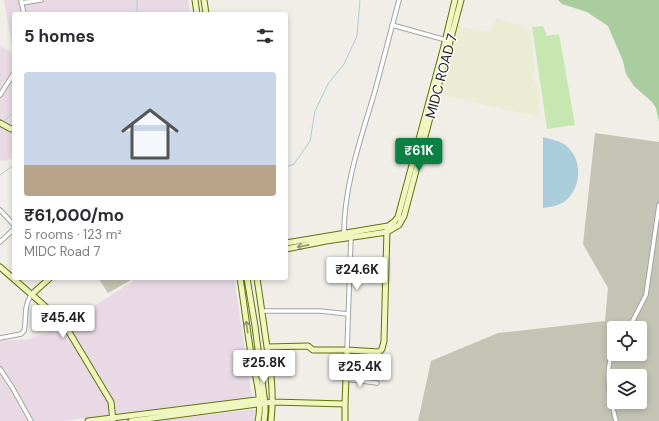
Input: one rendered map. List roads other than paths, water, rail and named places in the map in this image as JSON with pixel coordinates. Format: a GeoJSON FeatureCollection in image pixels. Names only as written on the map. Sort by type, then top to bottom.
{"type":"FeatureCollection","features":[{"type":"Feature","properties":{"kind":"street"},"geometry":{"type":"LineString","coordinates":[[24,12],[21,1],[41,0]]}},
{"type":"Feature","properties":{"kind":"street"},"geometry":{"type":"LineString","coordinates":[[195,0],[197,12]]}},
{"type":"Feature","properties":{"kind":"street"},"geometry":{"type":"LineString","coordinates":[[204,0],[206,12]]}},
{"type":"Feature","properties":{"kind":"street"},"geometry":{"type":"LineString","coordinates":[[344,233],[344,214],[354,161],[399,0]]}},
{"type":"Feature","properties":{"kind":"street","name":"MIDC ROAD 7"},"geometry":{"type":"LineString","coordinates":[[432,100],[446,40],[457,2]]}},
{"type":"Feature","properties":{"kind":"street","name":"MIDC ROAD 7"},"geometry":{"type":"LineString","coordinates":[[387,232],[399,225],[404,216],[407,195],[457,2]]}},
{"type":"Feature","properties":{"kind":"street"},"geometry":{"type":"LineString","coordinates":[[392,26],[446,40]]}},
{"type":"Feature","properties":{"kind":"street"},"geometry":{"type":"LineString","coordinates":[[0,95],[12,76]]}},
{"type":"Feature","properties":{"kind":"street"},"geometry":{"type":"LineString","coordinates":[[0,123],[12,129]]}},
{"type":"Feature","properties":{"kind":"street","name":"MIDC ROAD 7"},"geometry":{"type":"LineString","coordinates":[[388,226],[398,217],[407,195]]}},
{"type":"Feature","properties":{"kind":"street"},"geometry":{"type":"LineString","coordinates":[[633,321],[646,295],[659,205]]}},
{"type":"Feature","properties":{"kind":"street"},"geometry":{"type":"LineString","coordinates":[[0,210],[12,223]]}},
{"type":"Feature","properties":{"kind":"street"},"geometry":{"type":"LineString","coordinates":[[267,347],[308,346],[313,350],[379,352],[382,349],[384,340],[388,226],[288,249]]}},
{"type":"Feature","properties":{"kind":"street"},"geometry":{"type":"LineString","coordinates":[[0,242],[12,230]]}},
{"type":"Feature","properties":{"kind":"street"},"geometry":{"type":"LineString","coordinates":[[288,243],[344,233],[387,232]]}},
{"type":"Feature","properties":{"kind":"street"},"geometry":{"type":"LineString","coordinates":[[345,421],[346,350],[351,234]]}},
{"type":"Feature","properties":{"kind":"street"},"geometry":{"type":"LineString","coordinates":[[0,267],[12,278]]}},
{"type":"Feature","properties":{"kind":"street"},"geometry":{"type":"LineString","coordinates":[[14,280],[63,322],[110,402],[113,419]]}},
{"type":"Feature","properties":{"kind":"street"},"geometry":{"type":"LineString","coordinates":[[0,338],[21,334],[24,331],[27,302],[31,295],[48,280]]}},
{"type":"Feature","properties":{"kind":"street"},"geometry":{"type":"LineString","coordinates":[[240,280],[247,327],[265,413],[264,421]]}},
{"type":"Feature","properties":{"kind":"street"},"geometry":{"type":"LineString","coordinates":[[247,280],[255,326],[262,402],[258,421]]}},
{"type":"Feature","properties":{"kind":"street"},"geometry":{"type":"LineString","coordinates":[[257,280],[272,384],[273,402],[271,421]]}},
{"type":"Feature","properties":{"kind":"street"},"geometry":{"type":"LineString","coordinates":[[262,311],[320,311],[348,314]]}},
{"type":"Feature","properties":{"kind":"street"},"geometry":{"type":"LineString","coordinates":[[610,361],[608,368],[608,378],[616,421]]}},
{"type":"Feature","properties":{"kind":"street"},"geometry":{"type":"LineString","coordinates":[[0,368],[31,421]]}},
{"type":"Feature","properties":{"kind":"street"},"geometry":{"type":"LineString","coordinates":[[346,379],[377,383]]}},
{"type":"Feature","properties":{"kind":"street"},"geometry":{"type":"LineString","coordinates":[[131,421],[262,402]]}},
{"type":"Feature","properties":{"kind":"street"},"geometry":{"type":"LineString","coordinates":[[88,421],[262,402],[345,404]]}},
{"type":"Feature","properties":{"kind":"water"},"geometry":{"type":"Polygon","coordinates":[[[543,137],[564,144],[570,150],[575,157],[578,173],[575,189],[564,202],[551,207],[543,208],[543,137]]]}},
{"type":"Feature","properties":{"kind":"waterway"},"geometry":{"type":"LineString","coordinates":[[137,0],[137,12]]}},
{"type":"Feature","properties":{"kind":"waterway"},"geometry":{"type":"LineString","coordinates":[[288,166],[294,164],[310,141],[315,111],[328,84],[344,64],[357,36],[360,0]]}},
{"type":"Feature","properties":{"kind":"waterway"},"geometry":{"type":"LineString","coordinates":[[3,122],[12,113]]}},
{"type":"Feature","properties":{"kind":"waterway"},"geometry":{"type":"LineString","coordinates":[[0,175],[12,166]]}}]}
